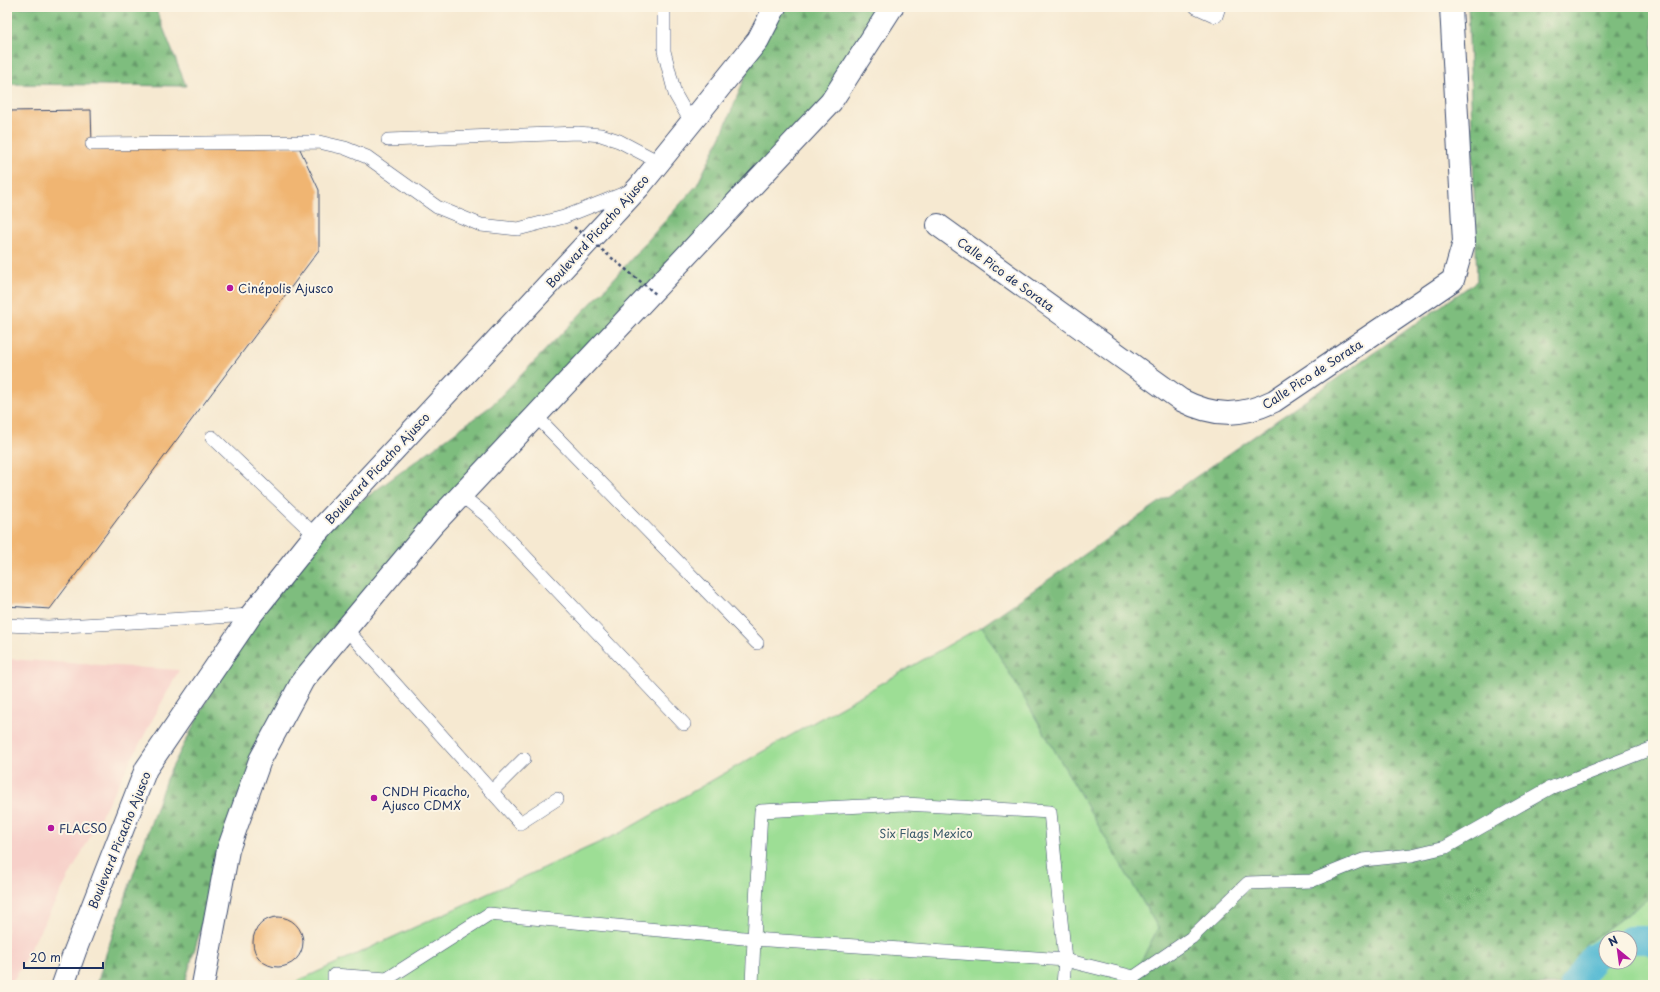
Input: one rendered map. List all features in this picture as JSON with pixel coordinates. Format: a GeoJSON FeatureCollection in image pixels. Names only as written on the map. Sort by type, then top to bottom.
{"type":"FeatureCollection","features":[{"type":"Feature","properties":{"kind":"main road","name":"Boulevard Picacho Ajusco"},"geometry":{"type":"LineString","coordinates":[[63,985],[146,769],[251,615],[315,535],[639,187],[758,40],[775,7]]}},
{"type":"Feature","properties":{"kind":"main road"},"geometry":{"type":"LineString","coordinates":[[203,985],[228,850],[260,760],[303,680],[432,526],[831,102],[892,7]]}},
{"type":"Feature","properties":{"kind":"main road","name":"Calle Pico de Sorata"},"geometry":{"type":"LineString","coordinates":[[938,225],[1181,400],[1201,409],[1223,413],[1240,413],[1258,408],[1281,396],[1453,280],[1464,242],[1451,7]]}},
{"type":"Feature","properties":{"kind":"lane"},"geometry":{"type":"LineString","coordinates":[[664,7],[664,51],[675,94],[691,122]]}},
{"type":"Feature","properties":{"kind":"lane"},"geometry":{"type":"LineString","coordinates":[[1196,7],[1216,16],[1219,7]]}},
{"type":"Feature","properties":{"kind":"lane"},"geometry":{"type":"LineString","coordinates":[[388,140],[578,133],[601,135],[619,140],[659,162]]}},
{"type":"Feature","properties":{"kind":"lane"},"geometry":{"type":"LineString","coordinates":[[92,144],[318,142],[345,148],[367,157],[437,207],[480,225],[518,229],[564,217],[639,187]]}},
{"type":"Feature","properties":{"kind":"lane"},"geometry":{"type":"LineString","coordinates":[[536,416],[757,643]]}},
{"type":"Feature","properties":{"kind":"lane"},"geometry":{"type":"LineString","coordinates":[[212,437],[315,535]]}},
{"type":"Feature","properties":{"kind":"lane"},"geometry":{"type":"LineString","coordinates":[[461,495],[487,516],[684,724]]}},
{"type":"Feature","properties":{"kind":"lane"},"geometry":{"type":"LineString","coordinates":[[7,625],[48,627],[251,615]]}},
{"type":"Feature","properties":{"kind":"lane"},"geometry":{"type":"LineString","coordinates":[[346,629],[520,823],[556,799]]}},
{"type":"Feature","properties":{"kind":"lane"},"geometry":{"type":"LineString","coordinates":[[334,985],[334,975],[387,978],[489,914],[754,939],[1065,960],[1134,977],[1191,938],[1248,883],[1311,881],[1363,860],[1412,855],[1446,847],[1550,788],[1653,748]]}},
{"type":"Feature","properties":{"kind":"lane"},"geometry":{"type":"LineString","coordinates":[[492,791],[524,759]]}},
{"type":"Feature","properties":{"kind":"lane"},"geometry":{"type":"LineString","coordinates":[[752,985],[761,811],[905,804],[1050,812],[1065,960],[1063,985]]}},
{"type":"Feature","properties":{"kind":"path"},"geometry":{"type":"LineString","coordinates":[[574,227],[658,295]]}},
{"type":"Feature","properties":{"kind":"shaded area","name":"FLACSO"},"geometry":{"type":"Polygon","coordinates":[[[7,659],[179,670],[11,985],[7,985],[7,659]]]}},
{"type":"Feature","properties":{"kind":"green space"},"geometry":{"type":"Polygon","coordinates":[[[7,7],[155,7],[186,86],[7,84],[7,7]]]}},
{"type":"Feature","properties":{"kind":"green space"},"geometry":{"type":"Polygon","coordinates":[[[778,7],[887,7],[829,99],[300,677],[224,851],[184,985],[97,985],[104,960],[166,779],[251,615],[315,535],[491,406],[603,291],[697,185],[721,136],[760,41],[778,7]]]}},
{"type":"Feature","properties":{"kind":"green space"},"geometry":{"type":"Polygon","coordinates":[[[1468,7],[1653,7],[1653,896],[1606,930],[1598,930],[1598,935],[1586,944],[1574,971],[1559,985],[1129,985],[1158,928],[982,626],[1477,281],[1468,7]]]}},
{"type":"Feature","properties":{"kind":"green space","name":"Six Flags Mexico"},"geometry":{"type":"Polygon","coordinates":[[[982,626],[1158,928],[1129,985],[289,985],[622,832],[982,626]]]}},
{"type":"Feature","properties":{"kind":"green space"},"geometry":{"type":"Polygon","coordinates":[[[1653,896],[1653,985],[1559,985],[1574,971],[1586,944],[1598,935],[1598,970],[1638,970],[1638,930],[1606,930],[1653,896]]]}},
{"type":"Feature","properties":{"kind":"building"},"geometry":{"type":"Polygon","coordinates":[[[91,110],[92,144],[299,147],[319,190],[319,250],[50,609],[7,606],[7,111],[91,110]]]}},
{"type":"Feature","properties":{"kind":"building"},"geometry":{"type":"Polygon","coordinates":[[[273,917],[283,917],[296,924],[303,937],[303,947],[296,960],[283,967],[273,967],[264,963],[257,956],[253,947],[253,937],[257,928],[264,921],[273,917]]]}},
{"type":"Feature","properties":{"kind":"waterway"},"geometry":{"type":"LineString","coordinates":[[1638,940],[1648,940],[1653,942]]}},
{"type":"Feature","properties":{"kind":"waterway"},"geometry":{"type":"LineString","coordinates":[[1574,985],[1594,957],[1598,955]]}},
{"type":"Feature","properties":{"kind":"place","name":"Cinépolis Ajusco"},"geometry":{"type":"Point","coordinates":[230,288]}},
{"type":"Feature","properties":{"kind":"place","name":"CNDH Picacho, Ajusco CDMX"},"geometry":{"type":"Point","coordinates":[374,798]}},
{"type":"Feature","properties":{"kind":"place","name":"FLACSO"},"geometry":{"type":"Point","coordinates":[51,828]}}]}
